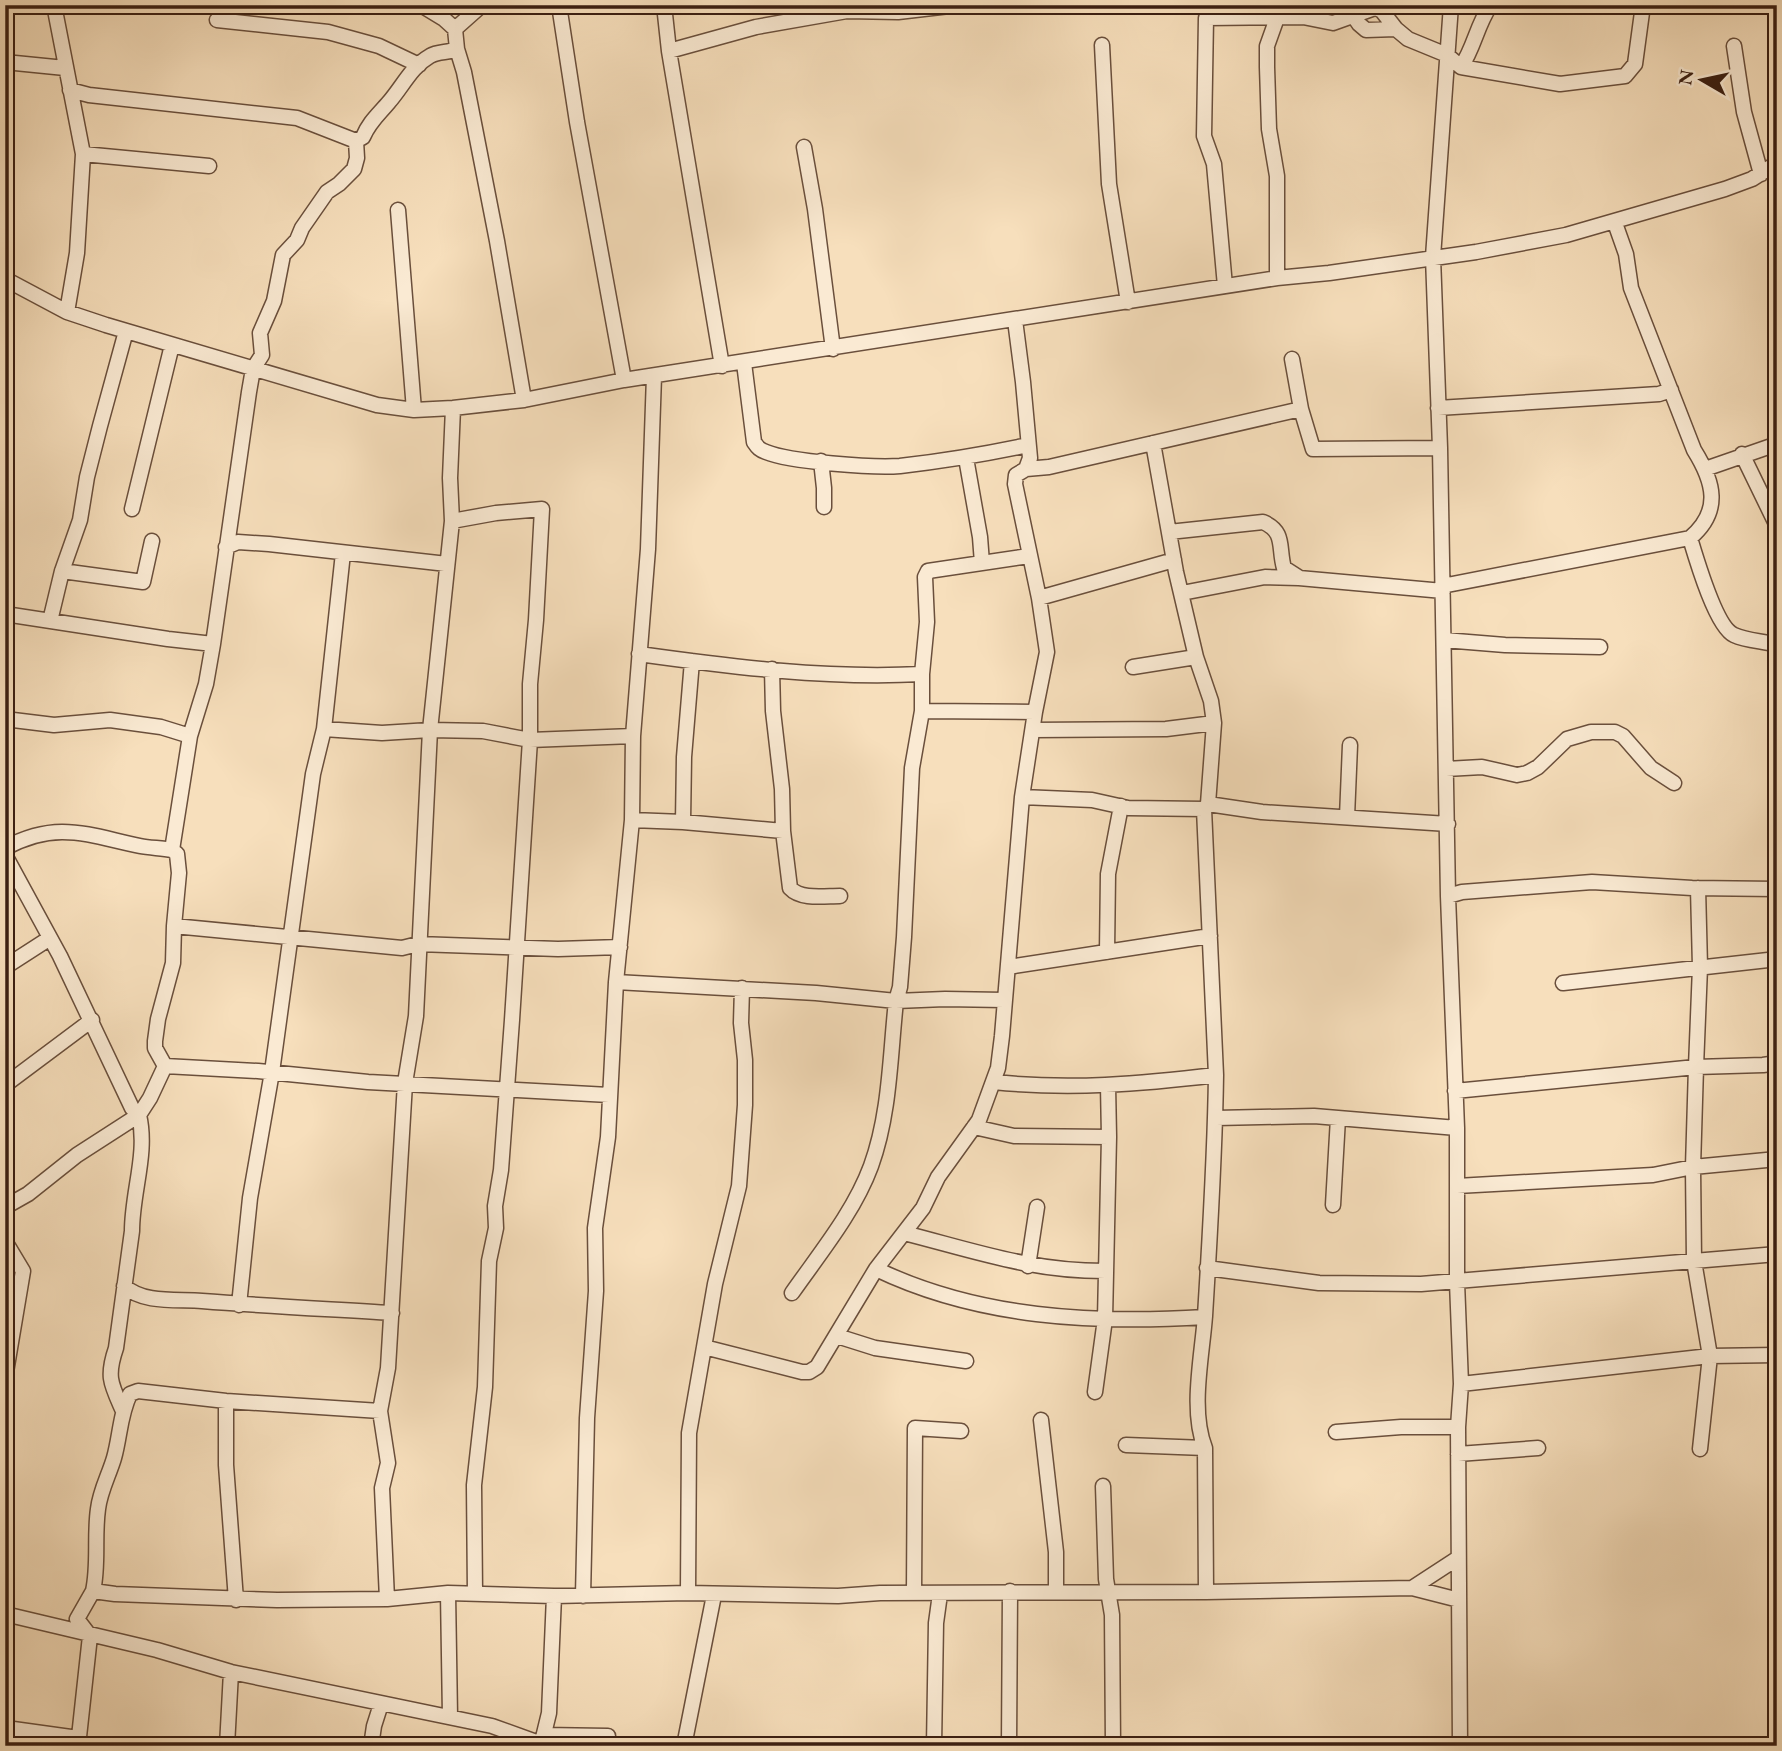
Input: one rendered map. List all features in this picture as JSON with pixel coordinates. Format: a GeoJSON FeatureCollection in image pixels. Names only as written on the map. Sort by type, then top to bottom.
{"type":"FeatureCollection","features":[{"type":"Feature","properties":{"kind":"street"},"geometry":{"type":"LineString","coordinates":[[54,5],[83,154],[77,253],[66,312]]}},
{"type":"Feature","properties":{"kind":"street"},"geometry":{"type":"LineString","coordinates":[[421,5],[455,29],[524,400]]}},
{"type":"Feature","properties":{"kind":"street"},"geometry":{"type":"LineString","coordinates":[[455,29],[482,5]]}},
{"type":"Feature","properties":{"kind":"street"},"geometry":{"type":"LineString","coordinates":[[559,5],[577,122],[624,380]]}},
{"type":"Feature","properties":{"kind":"street"},"geometry":{"type":"LineString","coordinates":[[664,5],[668,51],[722,366]]}},
{"type":"Feature","properties":{"kind":"street"},"geometry":{"type":"LineString","coordinates":[[668,51],[756,27],[847,8],[898,12],[958,5]]}},
{"type":"Feature","properties":{"kind":"street"},"geometry":{"type":"LineString","coordinates":[[1451,5],[1433,257],[1440,448],[1448,896],[1457,1128],[1457,1282],[1461,1384],[1458,1427],[1460,1746]]}},
{"type":"Feature","properties":{"kind":"street"},"geometry":{"type":"LineString","coordinates":[[1225,286],[1214,164],[1204,136],[1206,18],[1303,17],[1333,23],[1350,11],[1373,6],[1388,17],[1396,29],[1408,39],[1447,55],[1461,67],[1560,84],[1625,76],[1635,64],[1643,5]]}},
{"type":"Feature","properties":{"kind":"street"},"geometry":{"type":"LineString","coordinates":[[1461,67],[1490,6]]}},
{"type":"Feature","properties":{"kind":"street"},"geometry":{"type":"LineString","coordinates":[[1350,11],[1366,30],[1396,29]]}},
{"type":"Feature","properties":{"kind":"street"},"geometry":{"type":"LineString","coordinates":[[1277,18],[1267,46],[1269,129],[1278,186],[1277,278]]}},
{"type":"Feature","properties":{"kind":"street"},"geometry":{"type":"LineString","coordinates":[[217,20],[328,32],[379,46],[419,65]]}},
{"type":"Feature","properties":{"kind":"street"},"geometry":{"type":"LineString","coordinates":[[1102,45],[1109,184],[1128,302]]}},
{"type":"Feature","properties":{"kind":"street"},"geometry":{"type":"LineString","coordinates":[[1734,46],[1744,113],[1761,174]]}},
{"type":"Feature","properties":{"kind":"street"},"geometry":{"type":"LineString","coordinates":[[356,141],[363,137],[368,124],[390,101],[410,73],[430,55],[457,49]]}},
{"type":"Feature","properties":{"kind":"street"},"geometry":{"type":"LineString","coordinates":[[5,62],[65,68]]}},
{"type":"Feature","properties":{"kind":"street"},"geometry":{"type":"LineString","coordinates":[[69,90],[89,95],[298,118],[356,141]]}},
{"type":"Feature","properties":{"kind":"street"},"geometry":{"type":"LineString","coordinates":[[73,110],[89,95]]}},
{"type":"Feature","properties":{"kind":"street"},"geometry":{"type":"LineString","coordinates":[[173,850],[190,736],[206,684],[213,644],[253,369],[262,355],[262,327],[274,302],[283,256],[297,240],[327,192],[354,169],[357,158],[356,141]]}},
{"type":"Feature","properties":{"kind":"street"},"geometry":{"type":"LineString","coordinates":[[804,146],[833,349]]}},
{"type":"Feature","properties":{"kind":"street"},"geometry":{"type":"LineString","coordinates":[[83,154],[209,166]]}},
{"type":"Feature","properties":{"kind":"street"},"geometry":{"type":"LineString","coordinates":[[5,279],[66,312],[377,405],[414,410],[453,408],[524,400],[624,380],[1277,278],[1329,273],[1518,245],[1615,223],[1725,190],[1761,174],[1777,163]]}},
{"type":"Feature","properties":{"kind":"street"},"geometry":{"type":"LineString","coordinates":[[398,210],[414,410]]}},
{"type":"Feature","properties":{"kind":"street"},"geometry":{"type":"LineString","coordinates":[[1182,593],[1265,577],[1443,589],[1690,538],[1702,528],[1710,512],[1712,491],[1632,288],[1626,254],[1615,223]]}},
{"type":"Feature","properties":{"kind":"street"},"geometry":{"type":"LineString","coordinates":[[1015,320],[1030,458],[1026,469]]}},
{"type":"Feature","properties":{"kind":"street"},"geometry":{"type":"LineString","coordinates":[[50,621],[62,572],[80,520],[100,426],[126,331]]}},
{"type":"Feature","properties":{"kind":"street"},"geometry":{"type":"LineString","coordinates":[[132,509],[172,345]]}},
{"type":"Feature","properties":{"kind":"street"},"geometry":{"type":"LineString","coordinates":[[1292,359],[1301,409],[1313,449],[1440,448]]}},
{"type":"Feature","properties":{"kind":"street"},"geometry":{"type":"LineString","coordinates":[[744,363],[754,442],[763,451],[787,458],[897,466],[966,458],[1028,445]]}},
{"type":"Feature","properties":{"kind":"street"},"geometry":{"type":"LineString","coordinates":[[583,1596],[587,1418],[596,1291],[595,1228],[608,1138],[616,982],[632,820],[633,736],[648,549],[654,376]]}},
{"type":"Feature","properties":{"kind":"street"},"geometry":{"type":"LineString","coordinates":[[1438,408],[1659,394],[1671,390]]}},
{"type":"Feature","properties":{"kind":"street"},"geometry":{"type":"LineString","coordinates":[[387,1599],[382,1488],[388,1463],[380,1411],[388,1368],[405,1083],[416,1016],[430,730],[452,521],[450,478],[453,408]]}},
{"type":"Feature","properties":{"kind":"street"},"geometry":{"type":"LineString","coordinates":[[704,1347],[809,1372],[817,1367],[876,1269],[923,1208],[938,1177],[984,1110],[998,1068],[1022,797],[1035,712],[1047,662],[1039,598],[1015,484],[1016,475],[1026,469],[1049,467],[1301,409]]}},
{"type":"Feature","properties":{"kind":"street"},"geometry":{"type":"LineString","coordinates":[[1153,443],[1174,560],[1214,723],[1206,806],[1216,1118],[1205,1317],[1196,1407],[1198,1430],[1205,1448],[1206,1592]]}},
{"type":"Feature","properties":{"kind":"street"},"geometry":{"type":"LineString","coordinates":[[1705,469],[1777,444]]}},
{"type":"Feature","properties":{"kind":"street"},"geometry":{"type":"LineString","coordinates":[[1742,454],[1777,526]]}},
{"type":"Feature","properties":{"kind":"street"},"geometry":{"type":"LineString","coordinates":[[966,458],[982,563]]}},
{"type":"Feature","properties":{"kind":"street"},"geometry":{"type":"LineString","coordinates":[[821,461],[824,507]]}},
{"type":"Feature","properties":{"kind":"street"},"geometry":{"type":"LineString","coordinates":[[452,521],[496,513],[542,509],[507,1090],[501,1170],[495,1206],[496,1228],[489,1261],[485,1387],[474,1485],[475,1594]]}},
{"type":"Feature","properties":{"kind":"street"},"geometry":{"type":"LineString","coordinates":[[1169,532],[1263,522],[1273,526],[1279,536],[1284,568],[1299,578]]}},
{"type":"Feature","properties":{"kind":"street"},"geometry":{"type":"LineString","coordinates":[[1690,538],[1702,578],[1727,629],[1732,635],[1777,645]]}},
{"type":"Feature","properties":{"kind":"street"},"geometry":{"type":"LineString","coordinates":[[62,572],[141,583],[145,580],[152,541]]}},
{"type":"Feature","properties":{"kind":"street"},"geometry":{"type":"LineString","coordinates":[[230,541],[447,564]]}},
{"type":"Feature","properties":{"kind":"street"},"geometry":{"type":"LineString","coordinates":[[239,1305],[250,1198],[272,1072],[313,774],[324,729],[343,553]]}},
{"type":"Feature","properties":{"kind":"street"},"geometry":{"type":"LineString","coordinates":[[792,1293],[846,1214],[872,1163],[888,1086],[904,937],[912,768],[922,711],[927,622],[925,577],[928,571],[1029,556]]}},
{"type":"Feature","properties":{"kind":"street"},"geometry":{"type":"LineString","coordinates":[[1039,598],[1174,560]]}},
{"type":"Feature","properties":{"kind":"street"},"geometry":{"type":"LineString","coordinates":[[5,614],[213,644]]}},
{"type":"Feature","properties":{"kind":"street"},"geometry":{"type":"LineString","coordinates":[[1444,640],[1600,648]]}},
{"type":"Feature","properties":{"kind":"street"},"geometry":{"type":"LineString","coordinates":[[639,654],[867,677],[922,674]]}},
{"type":"Feature","properties":{"kind":"street"},"geometry":{"type":"LineString","coordinates":[[1133,667],[1196,657]]}},
{"type":"Feature","properties":{"kind":"street"},"geometry":{"type":"LineString","coordinates":[[682,822],[692,661]]}},
{"type":"Feature","properties":{"kind":"street"},"geometry":{"type":"LineString","coordinates":[[772,669],[773,711],[790,888],[795,894],[840,896]]}},
{"type":"Feature","properties":{"kind":"street"},"geometry":{"type":"LineString","coordinates":[[922,711],[1035,712]]}},
{"type":"Feature","properties":{"kind":"street"},"geometry":{"type":"LineString","coordinates":[[5,719],[54,725],[110,720],[161,727],[190,736]]}},
{"type":"Feature","properties":{"kind":"street"},"geometry":{"type":"LineString","coordinates":[[1033,730],[1166,729],[1214,723]]}},
{"type":"Feature","properties":{"kind":"street"},"geometry":{"type":"LineString","coordinates":[[324,729],[382,733],[483,731],[530,740],[633,736]]}},
{"type":"Feature","properties":{"kind":"street"},"geometry":{"type":"LineString","coordinates":[[1446,769],[1482,767],[1517,775],[1527,773],[1567,739],[1591,732],[1615,732],[1623,736],[1651,768],[1674,783]]}},
{"type":"Feature","properties":{"kind":"street"},"geometry":{"type":"LineString","coordinates":[[1347,817],[1350,745]]}},
{"type":"Feature","properties":{"kind":"street"},"geometry":{"type":"LineString","coordinates":[[1022,797],[1092,800],[1121,806],[1206,806],[1448,824]]}},
{"type":"Feature","properties":{"kind":"street"},"geometry":{"type":"LineString","coordinates":[[1107,952],[1108,874],[1121,806]]}},
{"type":"Feature","properties":{"kind":"street"},"geometry":{"type":"LineString","coordinates":[[632,820],[783,831]]}},
{"type":"Feature","properties":{"kind":"street"},"geometry":{"type":"LineString","coordinates":[[5,848],[42,835],[75,831],[140,846],[173,850],[177,854],[179,873],[173,963],[155,1041],[155,1048],[165,1066]]}},
{"type":"Feature","properties":{"kind":"street"},"geometry":{"type":"LineString","coordinates":[[5,855],[92,1020],[132,1108],[139,1115],[143,1132],[116,1348],[111,1362],[111,1388],[123,1410]]}},
{"type":"Feature","properties":{"kind":"street"},"geometry":{"type":"LineString","coordinates":[[1448,896],[1462,892],[1592,882],[1777,889]]}},
{"type":"Feature","properties":{"kind":"street"},"geometry":{"type":"LineString","coordinates":[[1698,888],[1700,967],[1693,1167],[1694,1261],[1710,1356],[1700,1449]]}},
{"type":"Feature","properties":{"kind":"street"},"geometry":{"type":"LineString","coordinates":[[174,926],[402,948],[418,944],[558,949],[620,947]]}},
{"type":"Feature","properties":{"kind":"street"},"geometry":{"type":"LineString","coordinates":[[1008,967],[1210,936]]}},
{"type":"Feature","properties":{"kind":"street"},"geometry":{"type":"LineString","coordinates":[[5,967],[50,938]]}},
{"type":"Feature","properties":{"kind":"street"},"geometry":{"type":"LineString","coordinates":[[1563,983],[1777,959]]}},
{"type":"Feature","properties":{"kind":"street"},"geometry":{"type":"LineString","coordinates":[[616,982],[816,993],[896,1001],[1004,1000]]}},
{"type":"Feature","properties":{"kind":"street"},"geometry":{"type":"LineString","coordinates":[[688,1593],[689,1433],[725,1240],[739,1186],[746,1105],[746,1060],[741,1023],[742,988]]}},
{"type":"Feature","properties":{"kind":"street"},"geometry":{"type":"LineString","coordinates":[[5,1085],[92,1020]]}},
{"type":"Feature","properties":{"kind":"street"},"geometry":{"type":"LineString","coordinates":[[1455,1091],[1696,1067],[1777,1063]]}},
{"type":"Feature","properties":{"kind":"street"},"geometry":{"type":"LineString","coordinates":[[165,1066],[272,1072],[368,1082],[609,1095]]}},
{"type":"Feature","properties":{"kind":"street"},"geometry":{"type":"LineString","coordinates":[[5,1207],[28,1194],[77,1155],[139,1115],[165,1066]]}},
{"type":"Feature","properties":{"kind":"street"},"geometry":{"type":"LineString","coordinates":[[994,1082],[1030,1086],[1143,1084],[1216,1074]]}},
{"type":"Feature","properties":{"kind":"street"},"geometry":{"type":"LineString","coordinates":[[1095,1392],[1105,1319],[1110,1137],[1108,1085]]}},
{"type":"Feature","properties":{"kind":"street"},"geometry":{"type":"LineString","coordinates":[[1216,1118],[1338,1118],[1457,1128]]}},
{"type":"Feature","properties":{"kind":"street"},"geometry":{"type":"LineString","coordinates":[[1333,1205],[1338,1118]]}},
{"type":"Feature","properties":{"kind":"street"},"geometry":{"type":"LineString","coordinates":[[974,1127],[1014,1136],[1110,1137]]}},
{"type":"Feature","properties":{"kind":"street"},"geometry":{"type":"LineString","coordinates":[[1457,1186],[1653,1174],[1693,1167],[1777,1159]]}},
{"type":"Feature","properties":{"kind":"street"},"geometry":{"type":"LineString","coordinates":[[1028,1266],[1037,1207]]}},
{"type":"Feature","properties":{"kind":"street"},"geometry":{"type":"LineString","coordinates":[[904,1233],[1028,1266],[1105,1271]]}},
{"type":"Feature","properties":{"kind":"street"},"geometry":{"type":"LineString","coordinates":[[5,1241],[23,1271],[5,1378]]}},
{"type":"Feature","properties":{"kind":"street"},"geometry":{"type":"LineString","coordinates":[[1207,1268],[1319,1283],[1421,1284],[1777,1254]]}},
{"type":"Feature","properties":{"kind":"street"},"geometry":{"type":"LineString","coordinates":[[876,1269],[906,1283],[983,1307],[1023,1314],[1165,1320],[1205,1317]]}},
{"type":"Feature","properties":{"kind":"street"},"geometry":{"type":"LineString","coordinates":[[124,1286],[130,1292],[157,1299],[392,1312]]}},
{"type":"Feature","properties":{"kind":"street"},"geometry":{"type":"LineString","coordinates":[[836,1336],[875,1348],[966,1361]]}},
{"type":"Feature","properties":{"kind":"street"},"geometry":{"type":"LineString","coordinates":[[1461,1384],[1710,1356],[1777,1355]]}},
{"type":"Feature","properties":{"kind":"street"},"geometry":{"type":"LineString","coordinates":[[6,1728],[78,1742],[90,1636],[77,1619],[93,1591],[96,1574],[97,1510],[115,1453],[123,1410],[130,1394],[138,1391],[226,1401],[380,1411]]}},
{"type":"Feature","properties":{"kind":"street"},"geometry":{"type":"LineString","coordinates":[[226,1401],[226,1466],[236,1600]]}},
{"type":"Feature","properties":{"kind":"street"},"geometry":{"type":"LineString","coordinates":[[1041,1420],[1056,1552],[1056,1591]]}},
{"type":"Feature","properties":{"kind":"street"},"geometry":{"type":"LineString","coordinates":[[1336,1432],[1401,1427],[1458,1427]]}},
{"type":"Feature","properties":{"kind":"street"},"geometry":{"type":"LineString","coordinates":[[914,1593],[915,1428],[961,1431]]}},
{"type":"Feature","properties":{"kind":"street"},"geometry":{"type":"LineString","coordinates":[[1126,1445],[1205,1448]]}},
{"type":"Feature","properties":{"kind":"street"},"geometry":{"type":"LineString","coordinates":[[1458,1454],[1538,1448]]}},
{"type":"Feature","properties":{"kind":"street"},"geometry":{"type":"LineString","coordinates":[[1103,1486],[1106,1568],[1112,1615],[1113,1746]]}},
{"type":"Feature","properties":{"kind":"street"},"geometry":{"type":"LineString","coordinates":[[1412,1588],[1458,1558]]}},
{"type":"Feature","properties":{"kind":"street"},"geometry":{"type":"LineString","coordinates":[[93,1591],[236,1600],[387,1599],[448,1593],[554,1596],[688,1593],[838,1596],[1010,1591],[1206,1592],[1412,1588],[1459,1601]]}},
{"type":"Feature","properties":{"kind":"street"},"geometry":{"type":"LineString","coordinates":[[1009,1746],[1010,1591]]}},
{"type":"Feature","properties":{"kind":"street"},"geometry":{"type":"LineString","coordinates":[[448,1593],[450,1717]]}},
{"type":"Feature","properties":{"kind":"street"},"geometry":{"type":"LineString","coordinates":[[934,1746],[936,1636],[940,1594]]}},
{"type":"Feature","properties":{"kind":"street"},"geometry":{"type":"LineString","coordinates":[[684,1746],[715,1595]]}},
{"type":"Feature","properties":{"kind":"street"},"geometry":{"type":"LineString","coordinates":[[543,1742],[549,1713],[554,1596]]}},
{"type":"Feature","properties":{"kind":"street"},"geometry":{"type":"LineString","coordinates":[[5,1614],[158,1650],[231,1672],[492,1726],[543,1742],[608,1736]]}},
{"type":"Feature","properties":{"kind":"street"},"geometry":{"type":"LineString","coordinates":[[227,1746],[231,1672]]}},
{"type":"Feature","properties":{"kind":"street"},"geometry":{"type":"LineString","coordinates":[[372,1746],[374,1726],[381,1704]]}},
{"type":"Feature","properties":{"kind":"street"},"geometry":{"type":"LineString","coordinates":[[796,1746],[856,1746]]}}]}
